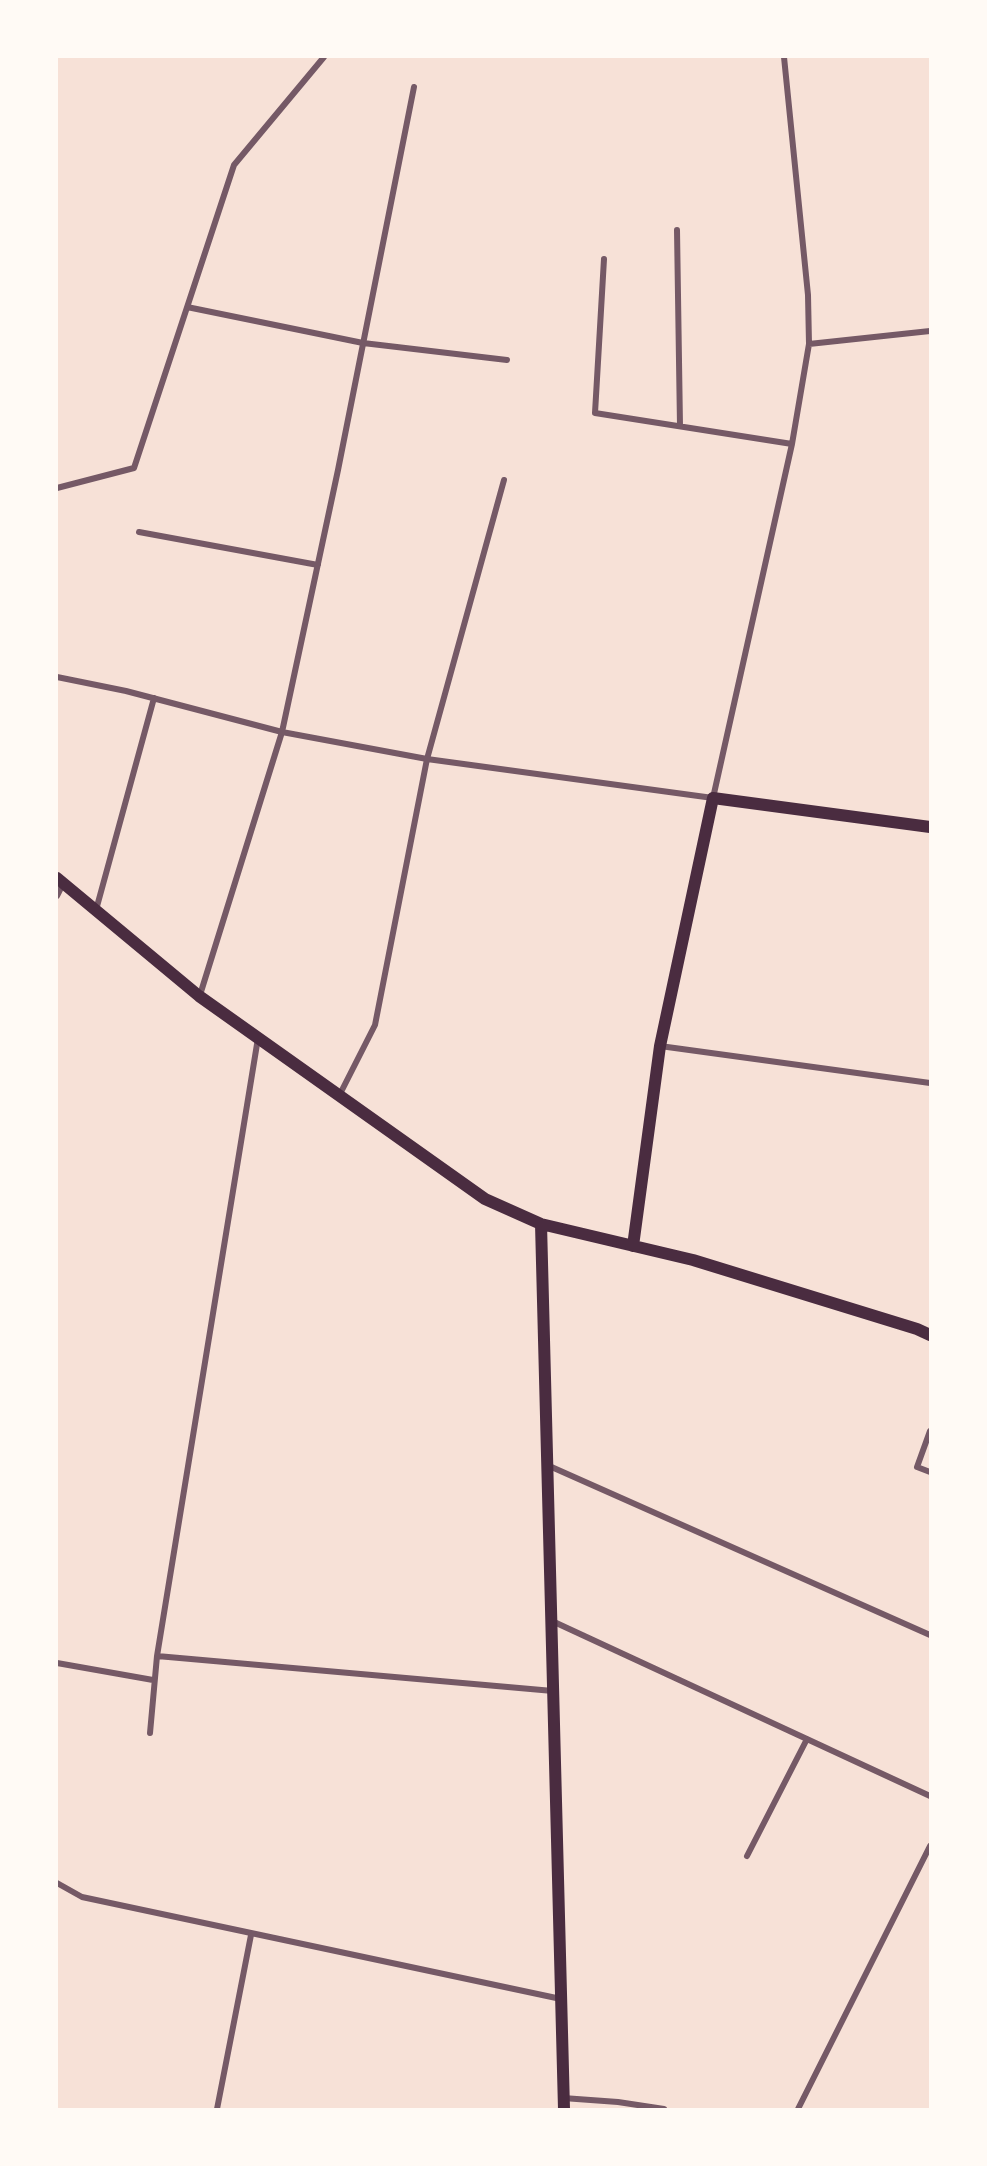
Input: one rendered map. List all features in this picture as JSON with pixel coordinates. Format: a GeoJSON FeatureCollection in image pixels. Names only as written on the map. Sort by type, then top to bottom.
{"type":"FeatureCollection","features":[{"type":"Feature","properties":{"kind":"main road"},"geometry":{"type":"LineString","coordinates":[[633,1246],[660,1046],[713,798],[930,827]]}},
{"type":"Feature","properties":{"kind":"main road"},"geometry":{"type":"LineString","coordinates":[[60,881],[199,996],[485,1199],[541,1224],[693,1260],[930,1335]]}},
{"type":"Feature","properties":{"kind":"main road"},"geometry":{"type":"LineString","coordinates":[[541,1224],[564,2104]]}},
{"type":"Feature","properties":{"kind":"street"},"geometry":{"type":"LineString","coordinates":[[57,488],[134,468],[234,165],[324,57]]}},
{"type":"Feature","properties":{"kind":"street"},"geometry":{"type":"LineString","coordinates":[[57,678],[154,698],[282,732],[427,759],[713,798],[792,444],[808,344],[808,295],[784,57]]}},
{"type":"Feature","properties":{"kind":"street"},"geometry":{"type":"LineString","coordinates":[[199,996],[282,732],[414,87]]}},
{"type":"Feature","properties":{"kind":"street"},"geometry":{"type":"LineString","coordinates":[[677,230],[680,426]]}},
{"type":"Feature","properties":{"kind":"street"},"geometry":{"type":"LineString","coordinates":[[604,258],[595,413],[792,444]]}},
{"type":"Feature","properties":{"kind":"street"},"geometry":{"type":"LineString","coordinates":[[187,306],[363,343],[507,360]]}},
{"type":"Feature","properties":{"kind":"street"},"geometry":{"type":"LineString","coordinates":[[808,344],[930,331]]}},
{"type":"Feature","properties":{"kind":"street"},"geometry":{"type":"LineString","coordinates":[[339,1096],[375,1025],[427,759],[504,480]]}},
{"type":"Feature","properties":{"kind":"street"},"geometry":{"type":"LineString","coordinates":[[139,532],[318,565]]}},
{"type":"Feature","properties":{"kind":"street"},"geometry":{"type":"LineString","coordinates":[[96,910],[154,698]]}},
{"type":"Feature","properties":{"kind":"street"},"geometry":{"type":"LineString","coordinates":[[57,896],[60,881]]}},
{"type":"Feature","properties":{"kind":"street"},"geometry":{"type":"LineString","coordinates":[[150,1733],[153,1680],[258,1038]]}},
{"type":"Feature","properties":{"kind":"street"},"geometry":{"type":"LineString","coordinates":[[660,1046],[930,1083]]}},
{"type":"Feature","properties":{"kind":"street"},"geometry":{"type":"LineString","coordinates":[[930,1431],[917,1467],[930,1472]]}},
{"type":"Feature","properties":{"kind":"street"},"geometry":{"type":"LineString","coordinates":[[547,1465],[930,1635]]}},
{"type":"Feature","properties":{"kind":"street"},"geometry":{"type":"LineString","coordinates":[[551,1620],[930,1796]]}},
{"type":"Feature","properties":{"kind":"street"},"geometry":{"type":"LineString","coordinates":[[157,1656],[553,1691]]}},
{"type":"Feature","properties":{"kind":"street"},"geometry":{"type":"LineString","coordinates":[[57,1663],[153,1680]]}},
{"type":"Feature","properties":{"kind":"street"},"geometry":{"type":"LineString","coordinates":[[747,1856],[807,1739]]}},
{"type":"Feature","properties":{"kind":"street"},"geometry":{"type":"LineString","coordinates":[[798,2109],[930,1846]]}},
{"type":"Feature","properties":{"kind":"street"},"geometry":{"type":"LineString","coordinates":[[57,1883],[82,1897],[251,1935],[561,1999]]}},
{"type":"Feature","properties":{"kind":"street"},"geometry":{"type":"LineString","coordinates":[[218,2109],[251,1935]]}},
{"type":"Feature","properties":{"kind":"street"},"geometry":{"type":"LineString","coordinates":[[564,2104],[618,2102],[664,2109]]}}]}
